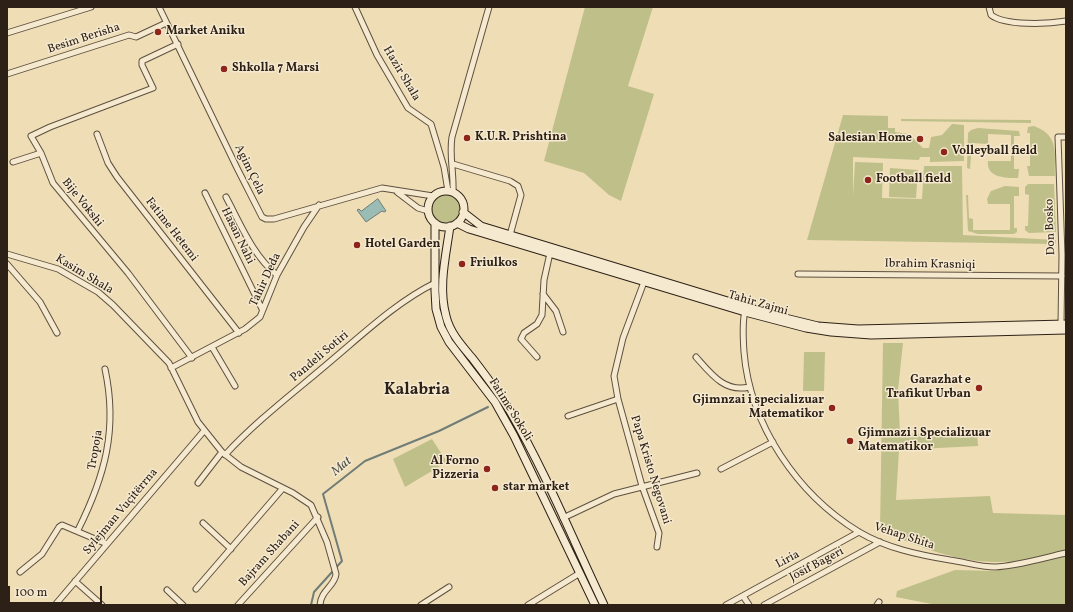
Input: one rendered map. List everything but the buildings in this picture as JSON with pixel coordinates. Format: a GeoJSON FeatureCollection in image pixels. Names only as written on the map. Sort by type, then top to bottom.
{"type":"FeatureCollection","features":[{"type":"Feature","properties":{"kind":"street"},"geometry":{"type":"LineString","coordinates":[[7,33],[91,7]]}},
{"type":"Feature","properties":{"kind":"street","name":"Agim Çela"},"geometry":{"type":"LineString","coordinates":[[159,7],[236,168],[262,217],[266,219],[274,219],[382,188],[433,196]]}},
{"type":"Feature","properties":{"kind":"street","name":"Hazir Shala"},"geometry":{"type":"LineString","coordinates":[[355,7],[376,55],[408,108],[431,124],[451,192]]}},
{"type":"Feature","properties":{"kind":"street"},"geometry":{"type":"LineString","coordinates":[[451,192],[453,164],[451,150],[452,137],[489,7]]}},
{"type":"Feature","properties":{"kind":"street"},"geometry":{"type":"LineString","coordinates":[[990,7],[991,15],[997,18],[1033,24],[1066,21]]}},
{"type":"Feature","properties":{"kind":"street","name":"Besim Berisha"},"geometry":{"type":"LineString","coordinates":[[7,74],[129,35],[136,36],[166,23]]}},
{"type":"Feature","properties":{"kind":"street","name":"Bije Vokshi"},"geometry":{"type":"LineString","coordinates":[[178,44],[142,61],[141,63],[153,88],[50,127],[31,136],[41,153],[53,183],[128,274],[192,358]]}},
{"type":"Feature","properties":{"kind":"street","name":"Fatime Hetemi"},"geometry":{"type":"LineString","coordinates":[[97,134],[108,163],[117,177],[239,333]]}},
{"type":"Feature","properties":{"kind":"street","name":"Don Bosko"},"geometry":{"type":"LineString","coordinates":[[1064,326],[1058,137],[1066,138]]}},
{"type":"Feature","properties":{"kind":"street"},"geometry":{"type":"LineString","coordinates":[[13,162],[41,153]]}},
{"type":"Feature","properties":{"kind":"street"},"geometry":{"type":"LineString","coordinates":[[453,164],[510,181],[518,186],[521,195],[510,235]]}},
{"type":"Feature","properties":{"kind":"street"},"geometry":{"type":"LineString","coordinates":[[394,190],[418,208],[428,212]]}},
{"type":"Feature","properties":{"kind":"street"},"geometry":{"type":"LineString","coordinates":[[440,192],[451,192],[462,200],[463,212],[454,225],[442,226],[435,223],[428,212],[428,204],[433,196],[440,192]]}},
{"type":"Feature","properties":{"kind":"street","name":"Hasan Nahi"},"geometry":{"type":"LineString","coordinates":[[205,193],[262,308]]}},
{"type":"Feature","properties":{"kind":"street"},"geometry":{"type":"LineString","coordinates":[[226,197],[257,252],[268,267],[277,275]]}},
{"type":"Feature","properties":{"kind":"street","name":"Tahir Deda"},"geometry":{"type":"LineString","coordinates":[[171,368],[239,333],[260,317],[262,308],[277,275],[304,226],[319,205]]}},
{"type":"Feature","properties":{"kind":"street","name":"Tahir Zajmi"},"geometry":{"type":"LineString","coordinates":[[463,212],[481,226],[745,309]]}},
{"type":"Feature","properties":{"kind":"street","name":"Fatime Sokoli"},"geometry":{"type":"LineString","coordinates":[[435,223],[436,309],[445,334],[488,392],[508,424],[596,605]]}},
{"type":"Feature","properties":{"kind":"street","name":"Tahir Zajmi"},"geometry":{"type":"LineString","coordinates":[[454,225],[644,282],[745,309],[807,323],[845,328],[1064,326]]}},
{"type":"Feature","properties":{"kind":"street","name":"Fatime Sokoli"},"geometry":{"type":"LineString","coordinates":[[454,225],[444,261],[442,282],[444,306],[448,325],[509,410],[563,518],[604,605]]}},
{"type":"Feature","properties":{"kind":"street","name":"Kasim Shala"},"geometry":{"type":"LineString","coordinates":[[7,254],[50,266],[98,292],[113,305],[164,357],[203,432],[223,454],[250,472],[284,488],[314,508],[335,569],[336,578],[324,592],[320,605]]}},
{"type":"Feature","properties":{"kind":"street"},"geometry":{"type":"LineString","coordinates":[[537,357],[521,339],[524,333],[540,320],[550,254]]}},
{"type":"Feature","properties":{"kind":"street"},"geometry":{"type":"LineString","coordinates":[[7,264],[40,302],[57,333]]}},
{"type":"Feature","properties":{"kind":"street","name":"Ibrahim Krasniqi"},"geometry":{"type":"LineString","coordinates":[[798,274],[1062,276]]}},
{"type":"Feature","properties":{"kind":"street","name":"Papa Kristo Negovani"},"geometry":{"type":"LineString","coordinates":[[644,282],[622,338],[614,376],[618,399],[642,486],[659,533],[657,546]]}},
{"type":"Feature","properties":{"kind":"street","name":"Pandeli Sotiri"},"geometry":{"type":"LineString","coordinates":[[198,483],[223,454],[354,341],[417,293],[435,283]]}},
{"type":"Feature","properties":{"kind":"street"},"geometry":{"type":"LineString","coordinates":[[543,294],[556,311],[563,332]]}},
{"type":"Feature","properties":{"kind":"street","name":"Vehap Shita"},"geometry":{"type":"LineString","coordinates":[[745,309],[743,338],[749,387],[759,416],[773,442],[791,469],[817,498],[859,532],[880,542],[928,557],[995,567],[1033,561],[1066,552]]}},
{"type":"Feature","properties":{"kind":"street"},"geometry":{"type":"LineString","coordinates":[[212,347],[235,386]]}},
{"type":"Feature","properties":{"kind":"street"},"geometry":{"type":"LineString","coordinates":[[696,357],[709,372],[724,384],[736,389],[749,387]]}},
{"type":"Feature","properties":{"kind":"street","name":"Tropoja"},"geometry":{"type":"LineString","coordinates":[[78,530],[99,485],[107,455],[111,404],[105,369]]}},
{"type":"Feature","properties":{"kind":"street"},"geometry":{"type":"LineString","coordinates":[[568,416],[618,399]]}},
{"type":"Feature","properties":{"kind":"street","name":"Sylejman Vuçitërrna"},"geometry":{"type":"LineString","coordinates":[[55,605],[203,432]]}},
{"type":"Feature","properties":{"kind":"street"},"geometry":{"type":"LineString","coordinates":[[721,469],[773,442]]}},
{"type":"Feature","properties":{"kind":"street"},"geometry":{"type":"LineString","coordinates":[[563,518],[614,494],[697,473]]}},
{"type":"Feature","properties":{"kind":"street"},"geometry":{"type":"LineString","coordinates":[[196,589],[284,488]]}},
{"type":"Feature","properties":{"kind":"street","name":"Bajram Shabani"},"geometry":{"type":"LineString","coordinates":[[238,605],[318,517]]}},
{"type":"Feature","properties":{"kind":"street"},"geometry":{"type":"LineString","coordinates":[[203,523],[232,549]]}},
{"type":"Feature","properties":{"kind":"street"},"geometry":{"type":"LineString","coordinates":[[20,572],[42,554],[59,527],[65,525],[107,544]]}},
{"type":"Feature","properties":{"kind":"street","name":"Liria"},"geometry":{"type":"LineString","coordinates":[[726,605],[859,532]]}},
{"type":"Feature","properties":{"kind":"street","name":"Josif Bageri"},"geometry":{"type":"LineString","coordinates":[[764,605],[880,542]]}},
{"type":"Feature","properties":{"kind":"street"},"geometry":{"type":"LineString","coordinates":[[528,605],[580,573]]}},
{"type":"Feature","properties":{"kind":"street"},"geometry":{"type":"LineString","coordinates":[[75,581],[102,605]]}},
{"type":"Feature","properties":{"kind":"street"},"geometry":{"type":"LineString","coordinates":[[421,605],[449,587]]}},
{"type":"Feature","properties":{"kind":"street"},"geometry":{"type":"LineString","coordinates":[[167,590],[183,605]]}},
{"type":"Feature","properties":{"kind":"street"},"geometry":{"type":"LineString","coordinates":[[743,596],[749,605]]}},
{"type":"Feature","properties":{"kind":"green space"},"geometry":{"type":"Polygon","coordinates":[[[585,7],[653,7],[628,86],[654,94],[621,201],[609,195],[584,173],[544,161],[585,7]]]}},
{"type":"Feature","properties":{"kind":"green space"},"geometry":{"type":"Polygon","coordinates":[[[843,115],[888,116],[888,128],[895,128],[895,132],[909,134],[923,148],[929,148],[931,137],[942,135],[952,124],[964,125],[964,161],[930,162],[930,157],[920,157],[919,160],[853,157],[853,196],[855,162],[883,163],[882,198],[922,199],[924,166],[962,166],[963,235],[1056,240],[1056,244],[807,240],[843,115]]]}},
{"type":"Feature","properties":{"kind":"green space"},"geometry":{"type":"Polygon","coordinates":[[[901,119],[1031,120],[1031,123],[901,121],[901,119]]]}},
{"type":"Feature","properties":{"kind":"green space"},"geometry":{"type":"Polygon","coordinates":[[[1034,126],[1042,130],[1052,140],[1055,153],[1055,176],[1029,176],[1027,166],[1030,166],[1030,133],[1027,133],[1028,127],[1034,126]]]}},
{"type":"Feature","properties":{"kind":"green space"},"geometry":{"type":"Polygon","coordinates":[[[978,128],[1019,131],[1020,136],[1014,136],[1014,169],[1019,169],[1018,178],[998,176],[993,174],[988,167],[988,161],[1011,161],[1011,135],[988,134],[988,144],[972,143],[970,169],[967,168],[968,133],[971,130],[978,128]]]}},
{"type":"Feature","properties":{"kind":"green space"},"geometry":{"type":"Polygon","coordinates":[[[890,168],[918,170],[916,198],[889,197],[890,168]]]}},
{"type":"Feature","properties":{"kind":"green space"},"geometry":{"type":"Polygon","coordinates":[[[1028,184],[1054,184],[1056,232],[1029,233],[1025,230],[1025,226],[1028,226],[1029,195],[1025,194],[1025,187],[1028,184]]]}},
{"type":"Feature","properties":{"kind":"green space"},"geometry":{"type":"Polygon","coordinates":[[[1005,186],[1019,187],[1019,196],[1014,196],[1014,228],[1017,228],[1017,232],[1014,234],[978,234],[968,231],[966,195],[968,195],[969,218],[973,219],[973,230],[1010,230],[1010,204],[988,204],[987,199],[991,191],[1005,186]]]}},
{"type":"Feature","properties":{"kind":"green space"},"geometry":{"type":"Polygon","coordinates":[[[446,195],[456,199],[460,209],[456,219],[446,223],[436,219],[432,209],[436,199],[446,195]]]}},
{"type":"Feature","properties":{"kind":"green space"},"geometry":{"type":"Polygon","coordinates":[[[883,343],[903,343],[898,390],[900,434],[977,433],[978,446],[899,450],[896,500],[990,496],[993,513],[1066,515],[1066,550],[1041,557],[1021,560],[996,562],[979,561],[946,555],[880,531],[883,343]]]}},
{"type":"Feature","properties":{"kind":"green space"},"geometry":{"type":"Polygon","coordinates":[[[804,352],[825,352],[824,391],[803,391],[804,352]]]}},
{"type":"Feature","properties":{"kind":"green space"},"geometry":{"type":"Polygon","coordinates":[[[432,439],[447,462],[405,487],[393,459],[432,439]]]}},
{"type":"Feature","properties":{"kind":"green space"},"geometry":{"type":"Polygon","coordinates":[[[1066,555],[1066,605],[937,605],[896,597],[897,591],[955,570],[995,571],[1066,555]]]}},
{"type":"Feature","properties":{"kind":"water"},"geometry":{"type":"Polygon","coordinates":[[[378,199],[386,211],[382,211],[366,222],[357,210],[359,209],[361,211],[378,199]]]}},
{"type":"Feature","properties":{"kind":"waterway","name":"Mat"},"geometry":{"type":"LineString","coordinates":[[311,605],[314,592],[342,561],[323,494],[365,461],[439,431],[488,407]]}},
{"type":"Feature","properties":{"kind":"place","name":"Market Aniku"},"geometry":{"type":"Point","coordinates":[158,32]}},
{"type":"Feature","properties":{"kind":"place","name":"Shkolla 7 Marsi"},"geometry":{"type":"Point","coordinates":[224,69]}},
{"type":"Feature","properties":{"kind":"place","name":"K.U.R. Prishtina"},"geometry":{"type":"Point","coordinates":[467,138]}},
{"type":"Feature","properties":{"kind":"place","name":"Salesian Home"},"geometry":{"type":"Point","coordinates":[920,139]}},
{"type":"Feature","properties":{"kind":"place","name":"Volleyball field"},"geometry":{"type":"Point","coordinates":[944,152]}},
{"type":"Feature","properties":{"kind":"place","name":"Football field"},"geometry":{"type":"Point","coordinates":[868,180]}},
{"type":"Feature","properties":{"kind":"place","name":"Hotel Garden"},"geometry":{"type":"Point","coordinates":[357,245]}},
{"type":"Feature","properties":{"kind":"place","name":"Friulkos"},"geometry":{"type":"Point","coordinates":[462,264]}},
{"type":"Feature","properties":{"kind":"place","name":"Garazhat e Trafikut Urban"},"geometry":{"type":"Point","coordinates":[979,388]}},
{"type":"Feature","properties":{"kind":"place","name":"Gjimnzai i specializuar Matematikor"},"geometry":{"type":"Point","coordinates":[832,408]}},
{"type":"Feature","properties":{"kind":"place","name":"Gjimnazi i Specializuar Matematikor"},"geometry":{"type":"Point","coordinates":[850,441]}},
{"type":"Feature","properties":{"kind":"place","name":"Al Forno Pizzeria"},"geometry":{"type":"Point","coordinates":[487,469]}},
{"type":"Feature","properties":{"kind":"place","name":"star market"},"geometry":{"type":"Point","coordinates":[495,488]}},
{"type":"Feature","properties":{"kind":"district","name":"Kalabria"},"geometry":{"type":"Point","coordinates":[417,391]}}]}
